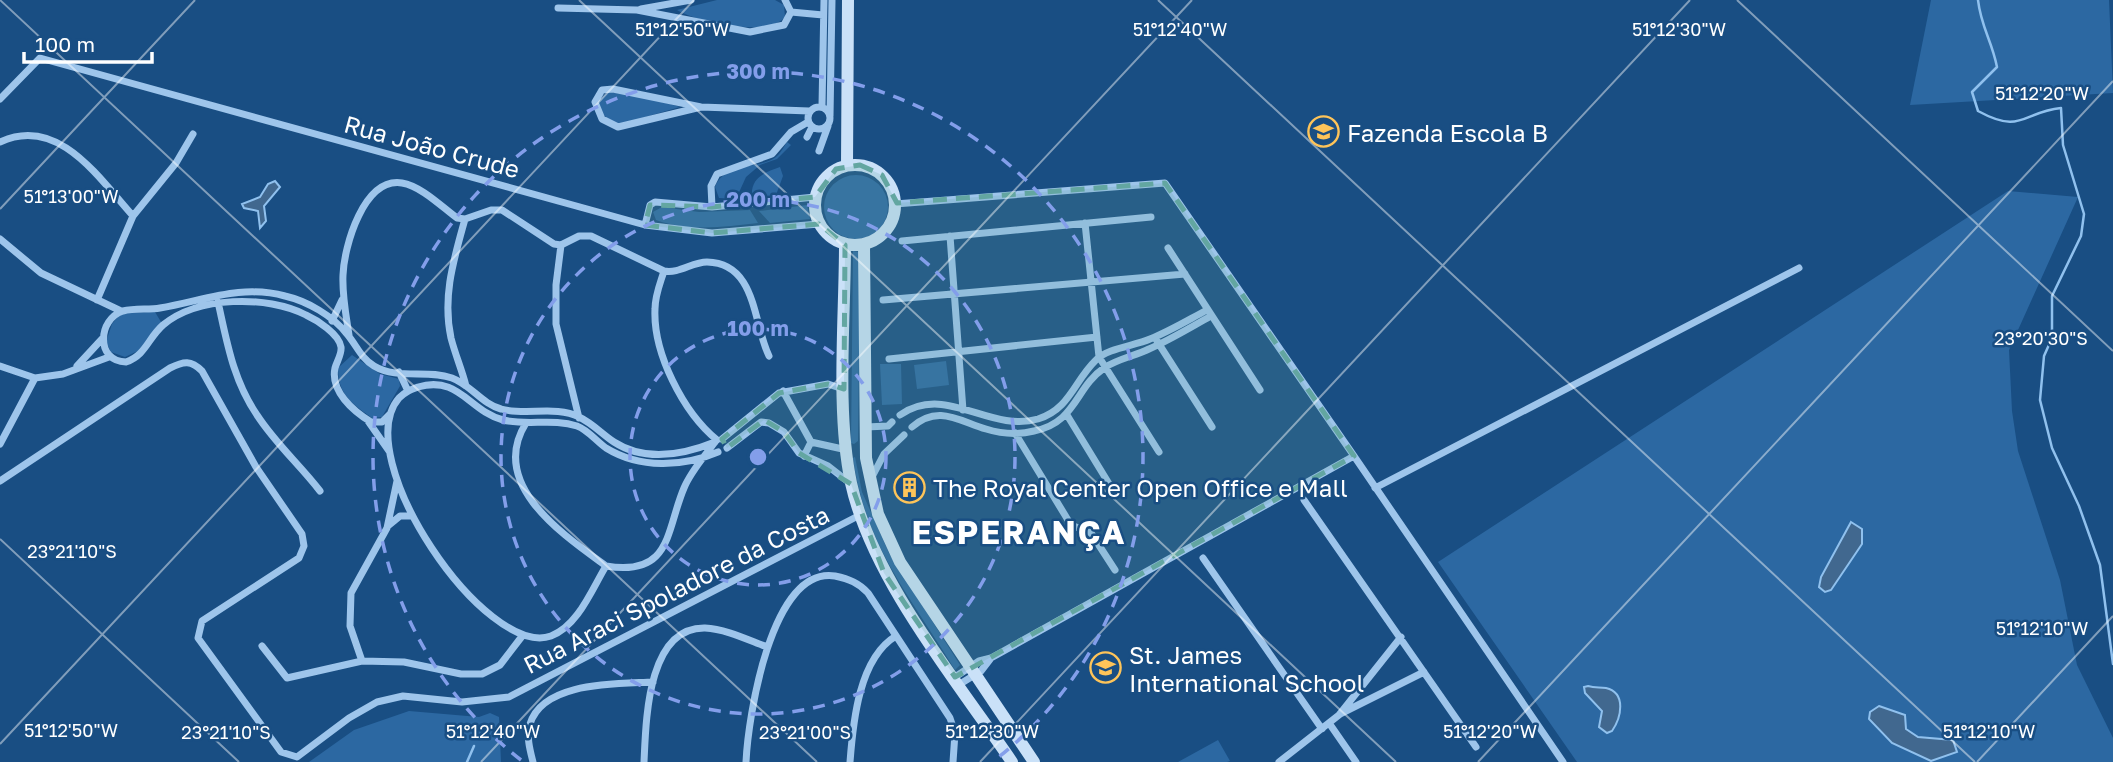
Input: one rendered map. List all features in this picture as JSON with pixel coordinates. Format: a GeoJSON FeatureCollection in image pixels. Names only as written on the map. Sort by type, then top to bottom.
{"type":"FeatureCollection","features":[{"type":"Feature","properties":{"kind":"street"},"geometry":{"type":"LineString","coordinates":[[637,10],[691,0]]}},
{"type":"Feature","properties":{"kind":"street"},"geometry":{"type":"LineString","coordinates":[[558,8],[637,10],[750,32],[779,27],[788,22],[791,12],[785,0]]}},
{"type":"Feature","properties":{"kind":"street"},"geometry":{"type":"LineString","coordinates":[[824,0],[822,106],[830,116]]}},
{"type":"Feature","properties":{"kind":"street"},"geometry":{"type":"LineString","coordinates":[[819,151],[830,116],[832,0]]}},
{"type":"Feature","properties":{"kind":"street"},"geometry":{"type":"LineString","coordinates":[[847,165],[848,0]]}},
{"type":"Feature","properties":{"kind":"street"},"geometry":{"type":"LineString","coordinates":[[676,17],[677,3]]}},
{"type":"Feature","properties":{"kind":"street"},"geometry":{"type":"LineString","coordinates":[[791,12],[823,15]]}},
{"type":"Feature","properties":{"kind":"street","name":"Rua João Crude"},"geometry":{"type":"LineString","coordinates":[[0,99],[40,58],[645,225],[712,233],[819,224]]}},
{"type":"Feature","properties":{"kind":"street"},"geometry":{"type":"LineString","coordinates":[[683,107],[618,127],[602,119],[595,102],[602,90],[613,89],[683,107],[809,111],[822,106]]}},
{"type":"Feature","properties":{"kind":"street"},"geometry":{"type":"LineString","coordinates":[[807,137],[809,111]]}},
{"type":"Feature","properties":{"kind":"street"},"geometry":{"type":"LineString","coordinates":[[810,124],[819,129],[828,125]]}},
{"type":"Feature","properties":{"kind":"street"},"geometry":{"type":"LineString","coordinates":[[712,207],[711,186],[717,174],[772,154],[791,132],[810,124]]}},
{"type":"Feature","properties":{"kind":"street"},"geometry":{"type":"LineString","coordinates":[[0,142],[32,134],[47,136],[83,162],[133,216]]}},
{"type":"Feature","properties":{"kind":"street"},"geometry":{"type":"LineString","coordinates":[[97,300],[133,216],[176,163],[193,134]]}},
{"type":"Feature","properties":{"kind":"street"},"geometry":{"type":"LineString","coordinates":[[847,165],[860,165],[882,175],[890,185],[895,204],[892,222],[885,232],[864,245],[845,245],[835,241],[819,224],[815,197],[826,176],[847,165]]}},
{"type":"Feature","properties":{"kind":"street"},"geometry":{"type":"LineString","coordinates":[[349,336],[343,292],[344,260],[364,207],[384,185],[393,182],[409,185],[457,218],[465,219],[491,210],[502,210],[554,244],[561,245],[579,236],[591,236],[664,271],[704,262],[717,264],[734,272],[750,292],[769,356]]}},
{"type":"Feature","properties":{"kind":"street"},"geometry":{"type":"LineString","coordinates":[[895,204],[1165,183],[1563,762]]}},
{"type":"Feature","properties":{"kind":"street"},"geometry":{"type":"LineString","coordinates":[[645,225],[652,203],[712,207],[815,197]]}},
{"type":"Feature","properties":{"kind":"street"},"geometry":{"type":"LineString","coordinates":[[902,241],[1151,217]]}},
{"type":"Feature","properties":{"kind":"street"},"geometry":{"type":"LineString","coordinates":[[464,395],[466,385],[452,342],[447,302],[452,267],[465,219]]}},
{"type":"Feature","properties":{"kind":"street"},"geometry":{"type":"LineString","coordinates":[[1085,223],[1099,357],[1159,452]]}},
{"type":"Feature","properties":{"kind":"street"},"geometry":{"type":"LineString","coordinates":[[950,236],[964,418]]}},
{"type":"Feature","properties":{"kind":"street"},"geometry":{"type":"LineString","coordinates":[[0,239],[41,273],[121,311],[159,308],[216,294],[253,291],[285,296],[303,302],[332,321],[349,336],[373,365],[399,372],[450,377],[500,409],[579,416],[614,442],[645,454],[681,453],[718,440]]}},
{"type":"Feature","properties":{"kind":"street"},"geometry":{"type":"LineString","coordinates":[[561,245],[556,285],[556,324],[580,427]]}},
{"type":"Feature","properties":{"kind":"street"},"geometry":{"type":"LineString","coordinates":[[845,245],[844,389],[847,450],[851,484],[860,515],[884,573],[1012,762]]}},
{"type":"Feature","properties":{"kind":"street"},"geometry":{"type":"LineString","coordinates":[[864,245],[866,427],[870,481],[878,513],[900,562],[1034,762]]}},
{"type":"Feature","properties":{"kind":"street"},"geometry":{"type":"LineString","coordinates":[[1168,248],[1260,390]]}},
{"type":"Feature","properties":{"kind":"street"},"geometry":{"type":"LineString","coordinates":[[1375,488],[1799,268]]}},
{"type":"Feature","properties":{"kind":"street"},"geometry":{"type":"LineString","coordinates":[[664,271],[655,310],[662,348],[685,401],[705,430],[727,448]]}},
{"type":"Feature","properties":{"kind":"street"},"geometry":{"type":"LineString","coordinates":[[883,300],[1185,274]]}},
{"type":"Feature","properties":{"kind":"street"},"geometry":{"type":"LineString","coordinates":[[332,321],[343,292]]}},
{"type":"Feature","properties":{"kind":"street"},"geometry":{"type":"LineString","coordinates":[[216,294],[228,350],[247,398],[279,445],[320,491]]}},
{"type":"Feature","properties":{"kind":"street"},"geometry":{"type":"LineString","coordinates":[[103,338],[103,348],[109,357],[120,362],[137,358],[165,324],[183,313],[219,304],[259,301],[299,311],[322,325],[339,342],[339,359],[334,377],[338,391],[368,420],[391,454]]}},
{"type":"Feature","properties":{"kind":"street"},"geometry":{"type":"LineString","coordinates":[[159,308],[165,324]]}},
{"type":"Feature","properties":{"kind":"street"},"geometry":{"type":"LineString","coordinates":[[69,371],[103,338],[111,321],[121,311]]}},
{"type":"Feature","properties":{"kind":"street"},"geometry":{"type":"LineString","coordinates":[[912,427],[934,415],[964,418],[986,429],[1015,433],[1048,427],[1067,415],[1104,368],[1209,313]]}},
{"type":"Feature","properties":{"kind":"street"},"geometry":{"type":"LineString","coordinates":[[889,359],[1097,337]]}},
{"type":"Feature","properties":{"kind":"street"},"geometry":{"type":"LineString","coordinates":[[900,415],[922,404],[942,402],[999,421],[1038,418],[1064,405],[1080,379],[1099,357],[1157,341]]}},
{"type":"Feature","properties":{"kind":"street"},"geometry":{"type":"LineString","coordinates":[[1157,341],[1212,427]]}},
{"type":"Feature","properties":{"kind":"street"},"geometry":{"type":"LineString","coordinates":[[339,359],[347,352],[358,350]]}},
{"type":"Feature","properties":{"kind":"street"},"geometry":{"type":"LineString","coordinates":[[0,366],[35,378],[69,371],[109,357]]}},
{"type":"Feature","properties":{"kind":"street","name":"Rua Araci Spoladore da Costa"},"geometry":{"type":"LineString","coordinates":[[0,481],[170,368],[183,361],[194,363],[202,371],[256,467],[302,534],[304,546],[299,558],[202,621],[198,638],[281,752],[297,757],[349,718],[377,702],[403,695],[462,702],[509,697],[860,515]]}},
{"type":"Feature","properties":{"kind":"street"},"geometry":{"type":"LineString","coordinates":[[399,372],[408,391]]}},
{"type":"Feature","properties":{"kind":"street"},"geometry":{"type":"LineString","coordinates":[[0,444],[35,378]]}},
{"type":"Feature","properties":{"kind":"street"},"geometry":{"type":"LineString","coordinates":[[526,424],[514,452],[521,484],[553,525],[606,566],[623,568],[642,564],[664,547],[672,532],[685,485],[718,440],[783,391],[828,384],[844,389]]}},
{"type":"Feature","properties":{"kind":"street"},"geometry":{"type":"LineString","coordinates":[[606,566],[578,612],[560,632],[547,637],[523,635],[494,615],[448,571],[427,544],[412,516],[397,480],[387,438],[390,414],[395,403],[408,391],[438,385],[464,395],[494,416],[526,424],[565,424],[580,427],[614,452],[634,460],[670,464],[704,458],[719,452],[765,422],[784,432],[804,456],[828,466],[851,484]]}},
{"type":"Feature","properties":{"kind":"street"},"geometry":{"type":"LineString","coordinates":[[783,391],[811,442],[857,455],[863,474],[870,481]]}},
{"type":"Feature","properties":{"kind":"street"},"geometry":{"type":"LineString","coordinates":[[368,420],[379,423],[390,414]]}},
{"type":"Feature","properties":{"kind":"street"},"geometry":{"type":"LineString","coordinates":[[1067,415],[1111,487]]}},
{"type":"Feature","properties":{"kind":"street"},"geometry":{"type":"LineString","coordinates":[[866,427],[888,426],[892,422]]}},
{"type":"Feature","properties":{"kind":"street"},"geometry":{"type":"LineString","coordinates":[[1015,433],[1071,525],[1091,533],[1115,570]]}},
{"type":"Feature","properties":{"kind":"street"},"geometry":{"type":"LineString","coordinates":[[870,481],[884,454],[904,435]]}},
{"type":"Feature","properties":{"kind":"street"},"geometry":{"type":"LineString","coordinates":[[718,440],[714,448],[719,452]]}},
{"type":"Feature","properties":{"kind":"street"},"geometry":{"type":"LineString","coordinates":[[804,456],[811,442]]}},
{"type":"Feature","properties":{"kind":"street"},"geometry":{"type":"LineString","coordinates":[[957,681],[991,658],[1354,456]]}},
{"type":"Feature","properties":{"kind":"street"},"geometry":{"type":"LineString","coordinates":[[387,528],[397,480]]}},
{"type":"Feature","properties":{"kind":"street"},"geometry":{"type":"LineString","coordinates":[[1304,500],[1476,747]]}},
{"type":"Feature","properties":{"kind":"street"},"geometry":{"type":"LineString","coordinates":[[362,661],[350,626],[351,593],[387,528],[396,518],[412,516]]}},
{"type":"Feature","properties":{"kind":"street"},"geometry":{"type":"LineString","coordinates":[[1203,558],[1322,729]]}},
{"type":"Feature","properties":{"kind":"street"},"geometry":{"type":"LineString","coordinates":[[746,762],[750,726],[767,647],[796,591],[817,578],[840,577],[855,583],[868,593],[954,725],[953,762]]}},
{"type":"Feature","properties":{"kind":"street"},"geometry":{"type":"LineString","coordinates":[[645,762],[653,682],[667,647],[693,630],[718,630],[767,647]]}},
{"type":"Feature","properties":{"kind":"street"},"geometry":{"type":"LineString","coordinates":[[262,646],[286,678],[362,661],[404,662],[461,674],[482,674],[500,666],[523,635]]}},
{"type":"Feature","properties":{"kind":"street"},"geometry":{"type":"LineString","coordinates":[[850,762],[856,717],[874,656],[880,646],[896,636]]}},
{"type":"Feature","properties":{"kind":"street"},"geometry":{"type":"LineString","coordinates":[[1339,715],[1401,637]]}},
{"type":"Feature","properties":{"kind":"street"},"geometry":{"type":"LineString","coordinates":[[1279,762],[1339,715],[1424,673]]}},
{"type":"Feature","properties":{"kind":"street"},"geometry":{"type":"LineString","coordinates":[[533,762],[529,738],[530,723],[538,710],[552,699],[584,686],[653,682]]}},
{"type":"Feature","properties":{"kind":"street"},"geometry":{"type":"LineString","coordinates":[[1329,723],[1356,762]]}},
{"type":"Feature","properties":{"kind":"highlighted area"},"geometry":{"type":"Polygon","coordinates":[[[860,165],[882,175],[897,203],[1165,183],[1354,456],[955,677],[884,573],[851,484],[799,453],[784,432],[764,420],[727,448],[722,439],[779,393],[828,384],[844,389],[845,245],[819,224],[712,233],[645,225],[650,205],[712,207],[815,197],[836,169],[860,165]]]}},
{"type":"Feature","properties":{"kind":"shaded area"},"geometry":{"type":"Polygon","coordinates":[[[717,0],[775,0],[784,5],[785,17],[764,26],[732,26],[700,19],[677,10],[717,0]]]}},
{"type":"Feature","properties":{"kind":"shaded area"},"geometry":{"type":"Polygon","coordinates":[[[1931,0],[2109,0],[2113,93],[1910,105],[1931,0]]]}},
{"type":"Feature","properties":{"kind":"shaded area"},"geometry":{"type":"Polygon","coordinates":[[[608,92],[647,97],[680,107],[621,124],[611,123],[599,110],[599,100],[608,92]]]}},
{"type":"Feature","properties":{"kind":"shaded area"},"geometry":{"type":"Polygon","coordinates":[[[787,142],[791,145],[777,159],[760,165],[746,177],[736,199],[719,198],[715,187],[725,174],[773,159],[787,142]]]}},
{"type":"Feature","properties":{"kind":"shaded area"},"geometry":{"type":"Polygon","coordinates":[[[780,167],[783,176],[776,195],[752,197],[756,180],[780,167]]]}},
{"type":"Feature","properties":{"kind":"shaded area"},"geometry":{"type":"Polygon","coordinates":[[[856,175],[874,181],[882,189],[888,207],[882,225],[874,233],[856,239],[838,233],[830,225],[824,207],[830,189],[838,181],[856,175]]]}},
{"type":"Feature","properties":{"kind":"shaded area"},"geometry":{"type":"Polygon","coordinates":[[[275,181],[280,187],[264,206],[266,221],[260,228],[258,211],[244,208],[242,204],[260,197],[268,184],[275,181]]]}},
{"type":"Feature","properties":{"kind":"shaded area"},"geometry":{"type":"Polygon","coordinates":[[[2008,191],[2078,197],[2009,350],[2012,411],[2018,451],[2060,580],[2077,665],[2113,738],[2113,762],[1577,762],[1438,562],[2008,191]]]}},
{"type":"Feature","properties":{"kind":"shaded area"},"geometry":{"type":"Polygon","coordinates":[[[807,205],[810,219],[770,223],[759,211],[807,205]]]}},
{"type":"Feature","properties":{"kind":"shaded area"},"geometry":{"type":"Polygon","coordinates":[[[662,207],[699,212],[750,210],[758,223],[707,228],[668,224],[656,220],[653,212],[662,207]]]}},
{"type":"Feature","properties":{"kind":"shaded area"},"geometry":{"type":"Polygon","coordinates":[[[853,251],[859,252],[860,260],[858,441],[854,444],[851,443],[853,251]]]}},
{"type":"Feature","properties":{"kind":"shaded area"},"geometry":{"type":"Polygon","coordinates":[[[155,312],[161,322],[140,350],[125,357],[111,352],[106,342],[112,324],[121,313],[155,312]]]}},
{"type":"Feature","properties":{"kind":"shaded area"},"geometry":{"type":"Polygon","coordinates":[[[352,355],[380,374],[399,379],[400,386],[382,417],[372,418],[352,403],[343,392],[338,368],[352,355]]]}},
{"type":"Feature","properties":{"kind":"shaded area"},"geometry":{"type":"Polygon","coordinates":[[[946,361],[949,385],[917,389],[914,365],[946,361]]]}},
{"type":"Feature","properties":{"kind":"shaded area"},"geometry":{"type":"Polygon","coordinates":[[[880,364],[901,364],[902,404],[882,405],[880,364]]]}},
{"type":"Feature","properties":{"kind":"shaded area"},"geometry":{"type":"Polygon","coordinates":[[[855,457],[862,492],[889,553],[960,665],[955,670],[879,545],[859,489],[853,458],[855,457]]]}},
{"type":"Feature","properties":{"kind":"shaded area"},"geometry":{"type":"Polygon","coordinates":[[[1851,522],[1862,529],[1862,544],[1831,590],[1825,592],[1819,587],[1821,577],[1851,522]]]}},
{"type":"Feature","properties":{"kind":"shaded area"},"geometry":{"type":"Polygon","coordinates":[[[1584,687],[1613,691],[1620,700],[1620,713],[1612,731],[1607,733],[1599,727],[1602,711],[1585,693],[1584,687]]]}},
{"type":"Feature","properties":{"kind":"shaded area"},"geometry":{"type":"Polygon","coordinates":[[[1879,706],[1905,715],[1906,729],[1918,737],[1953,740],[1957,752],[1931,761],[1892,743],[1869,719],[1870,712],[1879,706]]]}},
{"type":"Feature","properties":{"kind":"shaded area"},"geometry":{"type":"Polygon","coordinates":[[[409,711],[479,717],[490,713],[499,717],[501,762],[309,762],[354,730],[409,711]]]}},
{"type":"Feature","properties":{"kind":"shaded area"},"geometry":{"type":"Polygon","coordinates":[[[1218,740],[1230,761],[1178,762],[1218,740]]]}},
{"type":"Feature","properties":{"kind":"waterway"},"geometry":{"type":"LineString","coordinates":[[1978,0],[1997,67],[1972,92],[1978,111],[1993,118],[2013,122],[2061,108],[2063,145],[2084,214],[2081,236],[2052,296],[2052,338],[2044,356],[2040,400],[2052,448],[2079,506],[2100,565],[2113,664]]}},
{"type":"Feature","properties":{"kind":"waterway"},"geometry":{"type":"LineString","coordinates":[[467,762],[474,746]]}},
{"type":"Feature","properties":{"kind":"place","name":"Fazenda Escola B"},"geometry":{"type":"Point","coordinates":[1324,132]}},
{"type":"Feature","properties":{"kind":"place","name":"The Royal Center Open Office e Mall"},"geometry":{"type":"Point","coordinates":[910,487]}},
{"type":"Feature","properties":{"kind":"place","name":"St. James International School"},"geometry":{"type":"Point","coordinates":[1106,668]}},
{"type":"Feature","properties":{"kind":"district","name":"ESPERANÇA"},"geometry":{"type":"Point","coordinates":[1019,532]}}]}
